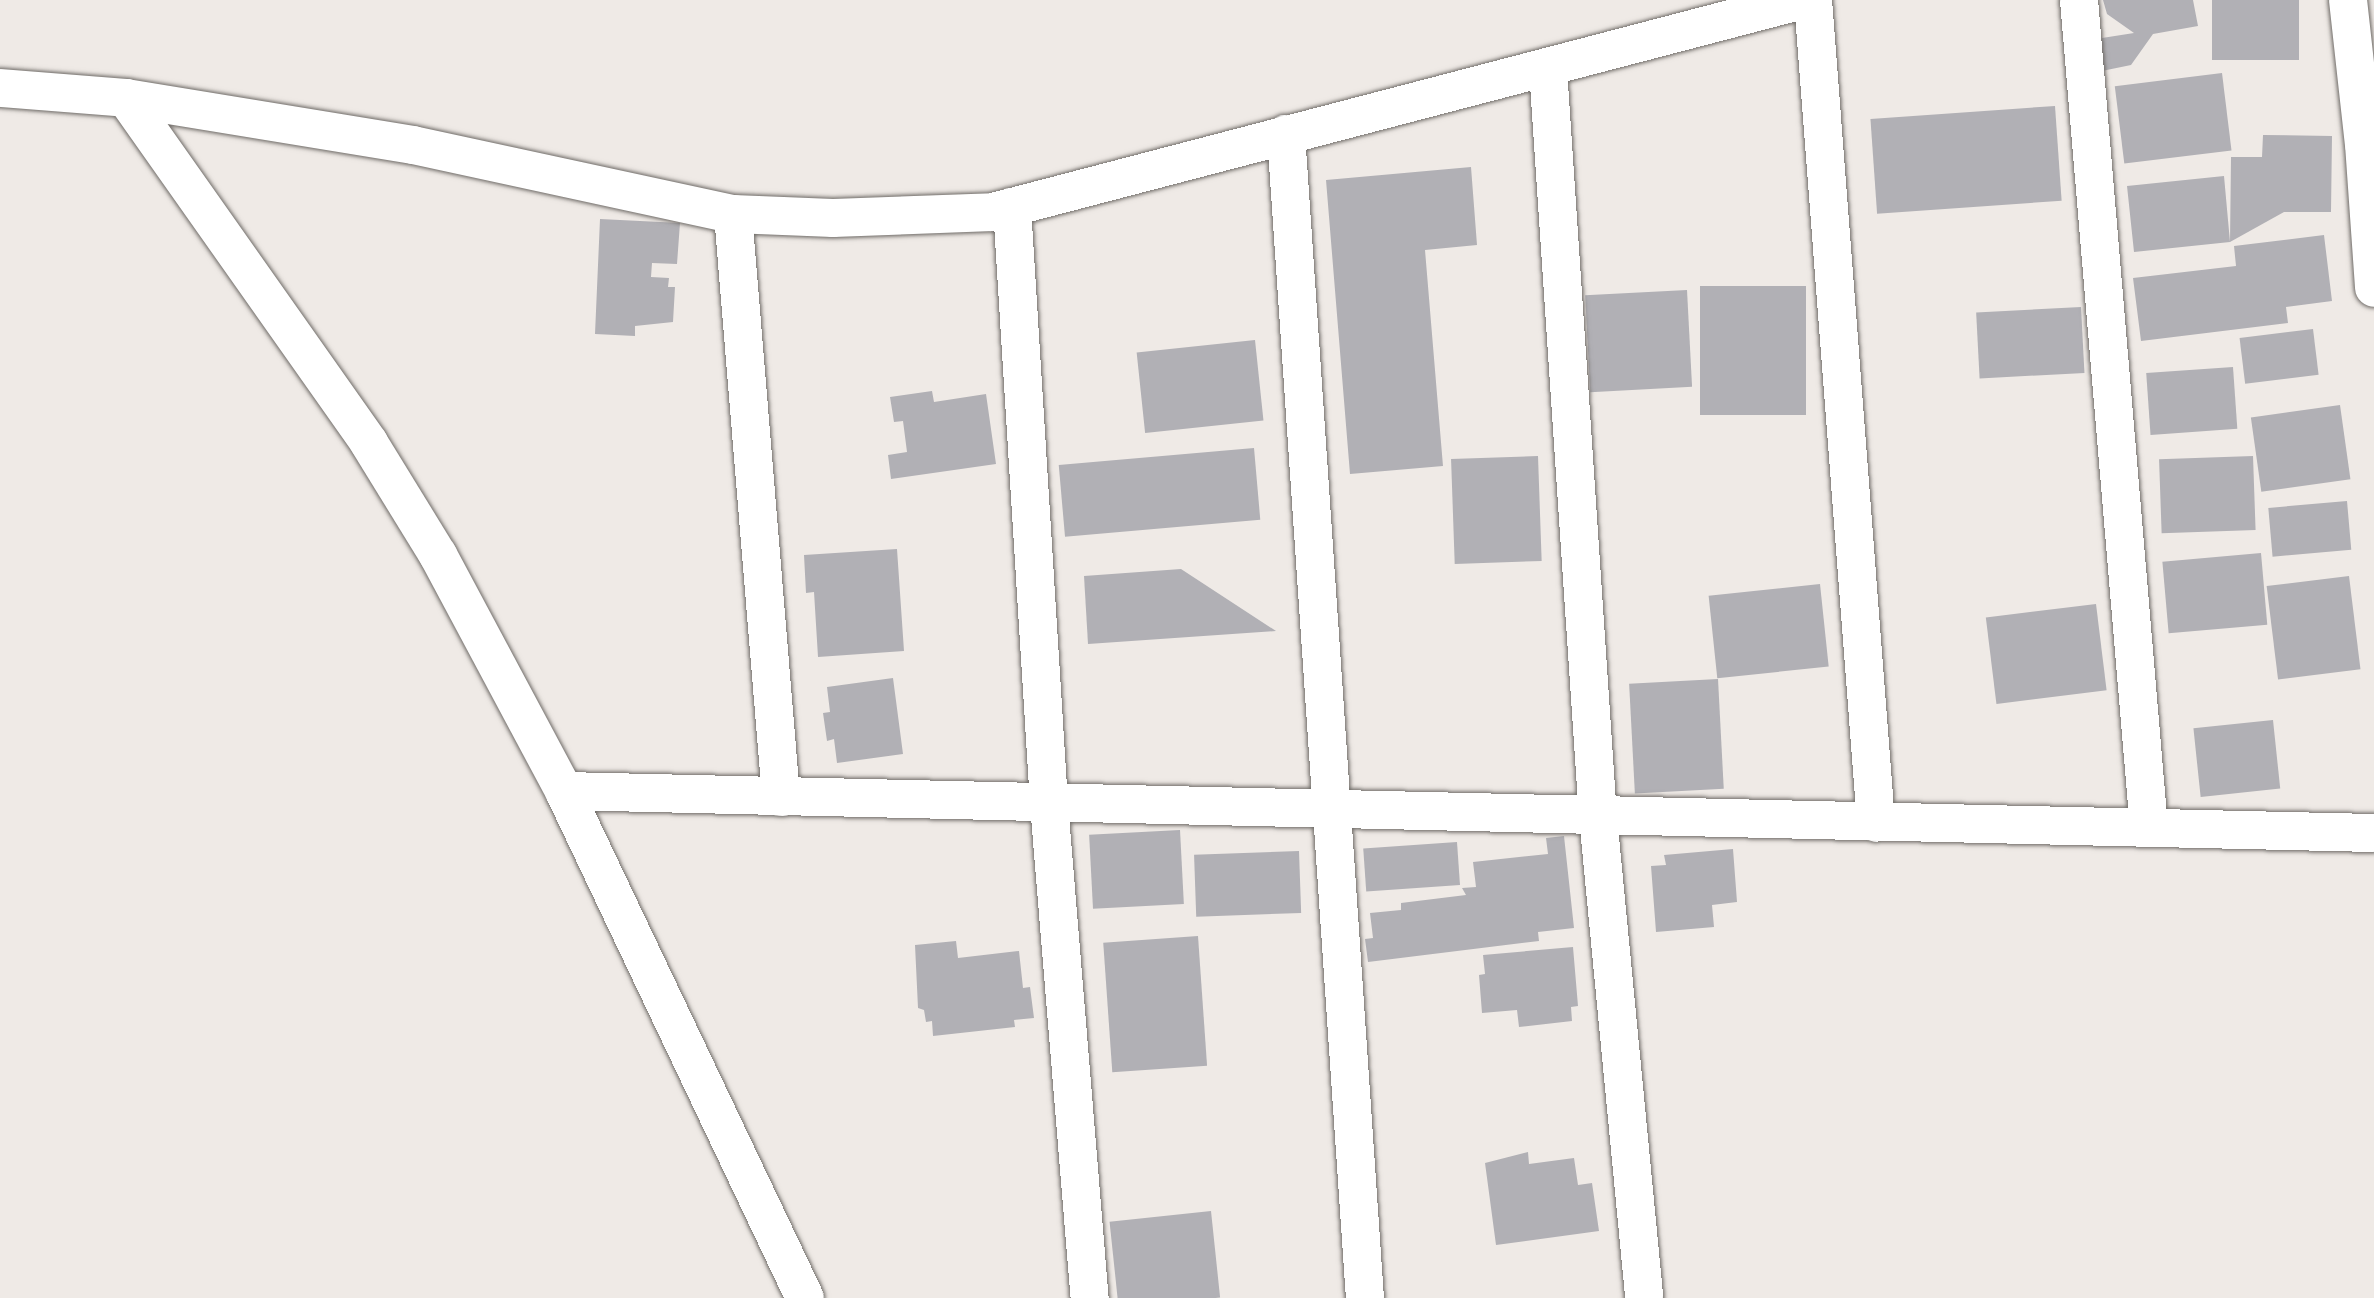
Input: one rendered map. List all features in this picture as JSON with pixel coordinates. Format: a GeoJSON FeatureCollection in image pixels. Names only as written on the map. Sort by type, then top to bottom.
{"type":"FeatureCollection","features":[{"type":"Feature","properties":{"kind":"street"},"geometry":{"type":"LineString","coordinates":[[0,88],[126,98],[413,145],[733,214],[833,218],[993,212],[1286,134],[1548,69],[1803,0]]}},
{"type":"Feature","properties":{"kind":"street"},"geometry":{"type":"LineString","coordinates":[[1813,0],[1875,822]]}},
{"type":"Feature","properties":{"kind":"street"},"geometry":{"type":"LineString","coordinates":[[2079,0],[2149,828]]}},
{"type":"Feature","properties":{"kind":"street"},"geometry":{"type":"LineString","coordinates":[[2348,0],[2374,288]]}},
{"type":"Feature","properties":{"kind":"street"},"geometry":{"type":"LineString","coordinates":[[1548,69],[1598,817],[1644,1298]]}},
{"type":"Feature","properties":{"kind":"street"},"geometry":{"type":"LineString","coordinates":[[126,98],[369,443],[438,555],[565,791],[804,1298]]}},
{"type":"Feature","properties":{"kind":"street"},"geometry":{"type":"LineString","coordinates":[[1286,134],[1365,1298]]}},
{"type":"Feature","properties":{"kind":"street"},"geometry":{"type":"LineString","coordinates":[[1012,207],[1049,804],[1090,1298]]}},
{"type":"Feature","properties":{"kind":"street"},"geometry":{"type":"LineString","coordinates":[[733,214],[781,797]]}},
{"type":"Feature","properties":{"kind":"street"},"geometry":{"type":"LineString","coordinates":[[565,791],[2374,833]]}},
{"type":"Feature","properties":{"kind":"building"},"geometry":{"type":"Polygon","coordinates":[[[2103,0],[2193,0],[2198,26],[2153,34],[2131,65],[2097,72],[2102,38],[2134,33],[2107,14],[2103,0]]]}},
{"type":"Feature","properties":{"kind":"building"},"geometry":{"type":"Polygon","coordinates":[[[2212,0],[2299,0],[2299,60],[2212,60],[2212,0]]]}},
{"type":"Feature","properties":{"kind":"building"},"geometry":{"type":"Polygon","coordinates":[[[2222,73],[2232,150],[2124,164],[2115,86],[2222,73]]]}},
{"type":"Feature","properties":{"kind":"building"},"geometry":{"type":"Polygon","coordinates":[[[2055,106],[2062,201],[1877,214],[1870,119],[2055,106]]]}},
{"type":"Feature","properties":{"kind":"building"},"geometry":{"type":"Polygon","coordinates":[[[2263,135],[2332,136],[2331,212],[2284,212],[2230,242],[2231,157],[2262,157],[2263,135]]]}},
{"type":"Feature","properties":{"kind":"building"},"geometry":{"type":"Polygon","coordinates":[[[1471,167],[1477,245],[1425,250],[1443,466],[1350,474],[1326,180],[1471,167]]]}},
{"type":"Feature","properties":{"kind":"building"},"geometry":{"type":"Polygon","coordinates":[[[2224,176],[2230,242],[2134,252],[2127,186],[2224,176]]]}},
{"type":"Feature","properties":{"kind":"building"},"geometry":{"type":"Polygon","coordinates":[[[600,219],[680,223],[677,264],[652,263],[651,277],[669,278],[668,287],[675,287],[673,322],[635,326],[635,336],[595,334],[600,219]]]}},
{"type":"Feature","properties":{"kind":"building"},"geometry":{"type":"Polygon","coordinates":[[[2324,235],[2332,301],[2286,307],[2288,323],[2141,341],[2133,278],[2236,266],[2234,246],[2324,235]]]}},
{"type":"Feature","properties":{"kind":"building"},"geometry":{"type":"Polygon","coordinates":[[[1700,286],[1806,286],[1806,415],[1700,415],[1700,286]]]}},
{"type":"Feature","properties":{"kind":"building"},"geometry":{"type":"Polygon","coordinates":[[[1687,290],[1692,387],[1590,392],[1585,295],[1687,290]]]}},
{"type":"Feature","properties":{"kind":"building"},"geometry":{"type":"Polygon","coordinates":[[[2081,307],[2084,373],[1980,378],[1976,312],[2081,307]]]}},
{"type":"Feature","properties":{"kind":"building"},"geometry":{"type":"Polygon","coordinates":[[[2313,329],[2319,375],[2245,384],[2240,338],[2313,329]]]}},
{"type":"Feature","properties":{"kind":"building"},"geometry":{"type":"Polygon","coordinates":[[[1255,340],[1263,421],[1145,433],[1137,352],[1255,340]]]}},
{"type":"Feature","properties":{"kind":"building"},"geometry":{"type":"Polygon","coordinates":[[[2233,367],[2237,429],[2151,435],[2146,373],[2233,367]]]}},
{"type":"Feature","properties":{"kind":"building"},"geometry":{"type":"Polygon","coordinates":[[[932,391],[934,402],[986,394],[996,464],[891,479],[888,455],[907,452],[903,421],[894,422],[890,397],[932,391]]]}},
{"type":"Feature","properties":{"kind":"building"},"geometry":{"type":"Polygon","coordinates":[[[2340,405],[2350,479],[2261,492],[2251,418],[2340,405]]]}},
{"type":"Feature","properties":{"kind":"building"},"geometry":{"type":"Polygon","coordinates":[[[1254,448],[1260,520],[1065,537],[1059,465],[1254,448]]]}},
{"type":"Feature","properties":{"kind":"building"},"geometry":{"type":"Polygon","coordinates":[[[1538,456],[1542,561],[1455,564],[1451,459],[1538,456]]]}},
{"type":"Feature","properties":{"kind":"building"},"geometry":{"type":"Polygon","coordinates":[[[2253,456],[2256,530],[2162,533],[2159,459],[2253,456]]]}},
{"type":"Feature","properties":{"kind":"building"},"geometry":{"type":"Polygon","coordinates":[[[2347,501],[2351,550],[2273,557],[2268,508],[2347,501]]]}},
{"type":"Feature","properties":{"kind":"building"},"geometry":{"type":"Polygon","coordinates":[[[897,549],[904,651],[818,657],[814,592],[806,593],[804,555],[897,549]]]}},
{"type":"Feature","properties":{"kind":"building"},"geometry":{"type":"Polygon","coordinates":[[[2261,553],[2267,625],[2169,633],[2162,562],[2261,553]]]}},
{"type":"Feature","properties":{"kind":"building"},"geometry":{"type":"Polygon","coordinates":[[[1181,569],[1276,631],[1088,644],[1084,576],[1181,569]]]}},
{"type":"Feature","properties":{"kind":"building"},"geometry":{"type":"Polygon","coordinates":[[[2349,576],[2360,669],[2278,679],[2267,586],[2349,576]]]}},
{"type":"Feature","properties":{"kind":"building"},"geometry":{"type":"Polygon","coordinates":[[[1820,584],[1829,667],[1717,678],[1709,596],[1820,584]]]}},
{"type":"Feature","properties":{"kind":"building"},"geometry":{"type":"Polygon","coordinates":[[[2096,604],[2107,690],[1996,704],[1986,618],[2096,604]]]}},
{"type":"Feature","properties":{"kind":"building"},"geometry":{"type":"Polygon","coordinates":[[[893,678],[903,754],[837,763],[834,739],[827,741],[823,713],[830,712],[827,687],[893,678]]]}},
{"type":"Feature","properties":{"kind":"building"},"geometry":{"type":"Polygon","coordinates":[[[1718,679],[1724,789],[1635,794],[1629,684],[1718,679]]]}},
{"type":"Feature","properties":{"kind":"building"},"geometry":{"type":"Polygon","coordinates":[[[2273,720],[2280,789],[2201,797],[2193,728],[2273,720]]]}},
{"type":"Feature","properties":{"kind":"building"},"geometry":{"type":"Polygon","coordinates":[[[1180,830],[1184,904],[1093,909],[1089,835],[1180,830]]]}},
{"type":"Feature","properties":{"kind":"building"},"geometry":{"type":"Polygon","coordinates":[[[1564,836],[1574,928],[1538,932],[1539,941],[1368,962],[1365,939],[1373,938],[1370,913],[1401,910],[1401,903],[1466,895],[1462,888],[1476,887],[1473,862],[1548,854],[1546,838],[1564,836]]]}},
{"type":"Feature","properties":{"kind":"building"},"geometry":{"type":"Polygon","coordinates":[[[1457,842],[1460,885],[1366,891],[1363,849],[1457,842]]]}},
{"type":"Feature","properties":{"kind":"building"},"geometry":{"type":"Polygon","coordinates":[[[1733,849],[1737,902],[1712,905],[1714,927],[1656,932],[1651,866],[1666,865],[1664,855],[1733,849]]]}},
{"type":"Feature","properties":{"kind":"building"},"geometry":{"type":"Polygon","coordinates":[[[1299,851],[1301,913],[1196,917],[1194,855],[1299,851]]]}},
{"type":"Feature","properties":{"kind":"building"},"geometry":{"type":"Polygon","coordinates":[[[1198,936],[1207,1066],[1112,1072],[1103,943],[1198,936]]]}},
{"type":"Feature","properties":{"kind":"building"},"geometry":{"type":"Polygon","coordinates":[[[956,941],[958,958],[1019,951],[1023,988],[1030,987],[1034,1018],[1014,1020],[1015,1027],[933,1036],[932,1021],[926,1022],[924,1010],[918,1008],[915,945],[956,941]]]}},
{"type":"Feature","properties":{"kind":"building"},"geometry":{"type":"Polygon","coordinates":[[[1573,947],[1578,1006],[1571,1007],[1572,1021],[1519,1027],[1517,1010],[1482,1013],[1479,975],[1485,974],[1483,955],[1573,947]]]}},
{"type":"Feature","properties":{"kind":"building"},"geometry":{"type":"Polygon","coordinates":[[[1528,1152],[1529,1164],[1574,1158],[1578,1185],[1592,1183],[1599,1231],[1496,1245],[1485,1163],[1528,1152]]]}},
{"type":"Feature","properties":{"kind":"building"},"geometry":{"type":"Polygon","coordinates":[[[1211,1211],[1220,1298],[1118,1298],[1110,1222],[1211,1211]]]}}]}
